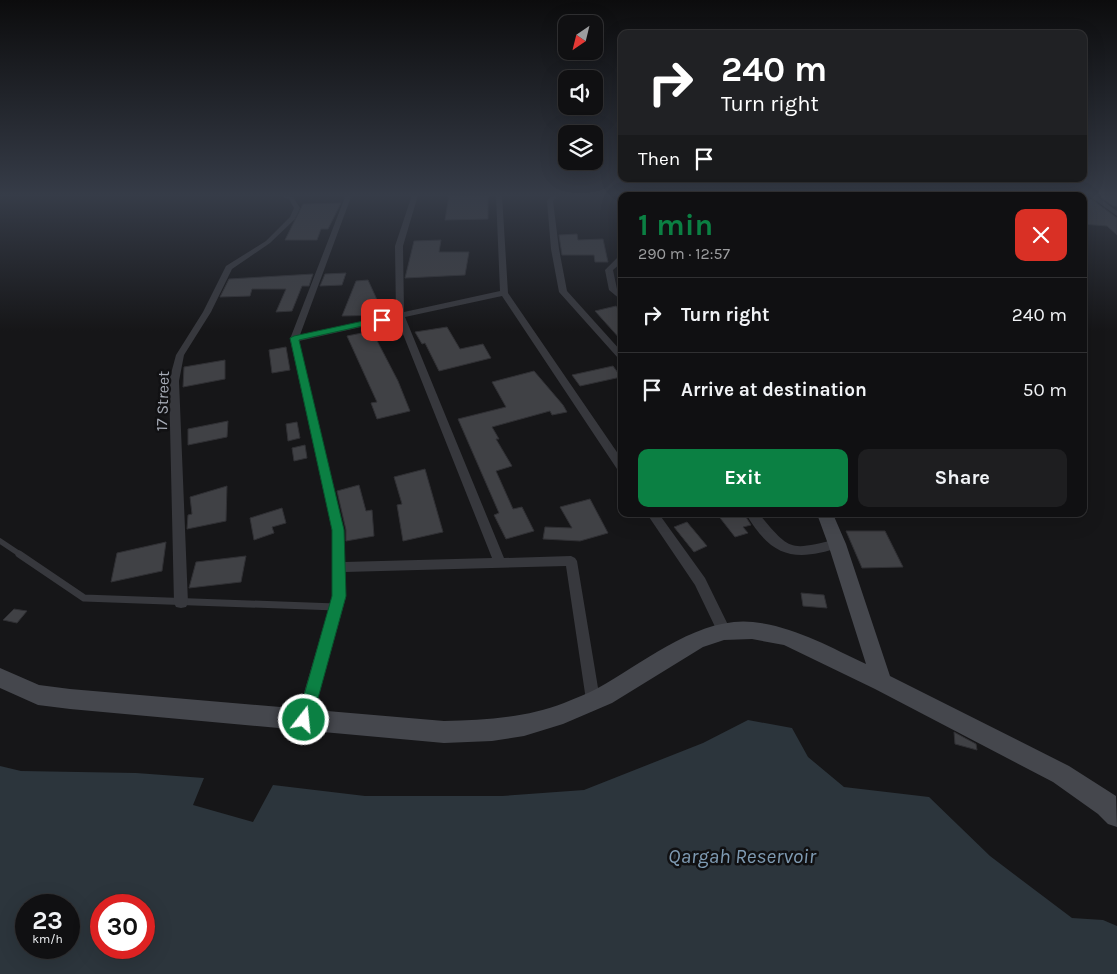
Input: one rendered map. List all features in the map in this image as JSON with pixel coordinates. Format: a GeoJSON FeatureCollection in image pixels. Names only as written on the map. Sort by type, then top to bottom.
{"type":"FeatureCollection","features":[{"type":"Feature","properties":{"kind":"main road"},"geometry":{"type":"LineString","coordinates":[[825,517],[837,544],[882,682]]}},
{"type":"Feature","properties":{"kind":"main road"},"geometry":{"type":"LineString","coordinates":[[0,678],[38,695],[46,696],[444,732],[492,730],[524,725],[563,714],[593,700],[696,641],[724,631],[752,630],[787,637],[882,682],[1061,774],[1107,805],[1117,815]]}},
{"type":"Feature","properties":{"kind":"street","name":"17 Street"},"geometry":{"type":"LineString","coordinates":[[181,602],[174,381],[180,355],[206,312],[229,268],[270,240]]}},
{"type":"Feature","properties":{"kind":"street"},"geometry":{"type":"LineString","coordinates":[[304,720],[339,596],[338,530],[294,338],[331,240]]}},
{"type":"Feature","properties":{"kind":"street"},"geometry":{"type":"LineString","coordinates":[[401,240],[399,246],[400,316],[500,563]]}},
{"type":"Feature","properties":{"kind":"street"},"geometry":{"type":"LineString","coordinates":[[501,240],[504,293],[618,462]]}},
{"type":"Feature","properties":{"kind":"street"},"geometry":{"type":"LineString","coordinates":[[554,240],[563,292],[618,353]]}},
{"type":"Feature","properties":{"kind":"street"},"geometry":{"type":"LineString","coordinates":[[618,262],[609,270],[612,290],[618,295]]}},
{"type":"Feature","properties":{"kind":"street"},"geometry":{"type":"LineString","coordinates":[[294,338],[504,293]]}},
{"type":"Feature","properties":{"kind":"street"},"geometry":{"type":"LineString","coordinates":[[655,517],[700,582],[724,631]]}},
{"type":"Feature","properties":{"kind":"street"},"geometry":{"type":"LineString","coordinates":[[755,517],[778,543],[789,550],[804,550],[837,544]]}},
{"type":"Feature","properties":{"kind":"street"},"geometry":{"type":"LineString","coordinates":[[338,567],[571,561],[593,700]]}},
{"type":"Feature","properties":{"kind":"lane"},"geometry":{"type":"LineString","coordinates":[[0,541],[84,598],[336,607]]}},
{"type":"Feature","properties":{"kind":"water","name":"Qargah Reservoir"},"geometry":{"type":"Polygon","coordinates":[[[748,720],[792,728],[808,757],[844,787],[929,797],[990,856],[1072,918],[1103,920],[1117,926],[1117,974],[0,974],[0,766],[21,771],[136,773],[204,778],[193,805],[253,822],[273,785],[365,796],[502,796],[584,790],[703,743],[748,720]]]}},
{"type":"Feature","properties":{"kind":"building"},"geometry":{"type":"Polygon","coordinates":[[[441,240],[439,252],[469,252],[465,275],[405,278],[414,241],[441,240]]]}},
{"type":"Feature","properties":{"kind":"building"},"geometry":{"type":"Polygon","coordinates":[[[560,240],[603,240],[608,262],[595,262],[594,255],[562,255],[560,240]]]}},
{"type":"Feature","properties":{"kind":"building"},"geometry":{"type":"Polygon","coordinates":[[[346,273],[342,285],[320,286],[325,274],[346,273]]]}},
{"type":"Feature","properties":{"kind":"building"},"geometry":{"type":"Polygon","coordinates":[[[313,274],[309,286],[302,286],[292,311],[276,312],[286,289],[252,289],[250,296],[220,297],[229,279],[313,274]]]}},
{"type":"Feature","properties":{"kind":"building"},"geometry":{"type":"Polygon","coordinates":[[[368,280],[384,315],[342,316],[356,281],[368,280]]]}},
{"type":"Feature","properties":{"kind":"building"},"geometry":{"type":"Polygon","coordinates":[[[616,306],[618,308],[618,337],[595,311],[616,306]]]}},
{"type":"Feature","properties":{"kind":"building"},"geometry":{"type":"Polygon","coordinates":[[[447,327],[460,349],[483,344],[491,358],[439,371],[425,343],[422,344],[415,332],[447,327]]]}},
{"type":"Feature","properties":{"kind":"building"},"geometry":{"type":"Polygon","coordinates":[[[372,331],[398,381],[410,411],[377,419],[371,403],[377,402],[347,336],[372,331]]]}},
{"type":"Feature","properties":{"kind":"building"},"geometry":{"type":"Polygon","coordinates":[[[286,347],[290,370],[272,373],[269,350],[286,347]]]}},
{"type":"Feature","properties":{"kind":"building"},"geometry":{"type":"Polygon","coordinates":[[[225,360],[225,379],[183,387],[184,367],[225,360]]]}},
{"type":"Feature","properties":{"kind":"building"},"geometry":{"type":"Polygon","coordinates":[[[613,366],[618,373],[618,378],[580,386],[572,375],[613,366]]]}},
{"type":"Feature","properties":{"kind":"building"},"geometry":{"type":"Polygon","coordinates":[[[534,371],[567,412],[552,415],[550,411],[492,427],[499,439],[496,439],[512,466],[496,471],[513,509],[522,507],[534,531],[506,539],[494,515],[499,513],[458,419],[506,407],[492,382],[534,371]]]}},
{"type":"Feature","properties":{"kind":"building"},"geometry":{"type":"Polygon","coordinates":[[[228,421],[227,437],[188,445],[188,429],[228,421]]]}},
{"type":"Feature","properties":{"kind":"building"},"geometry":{"type":"Polygon","coordinates":[[[297,422],[300,438],[288,441],[286,424],[297,422]]]}},
{"type":"Feature","properties":{"kind":"building"},"geometry":{"type":"Polygon","coordinates":[[[305,445],[307,458],[294,461],[292,448],[305,445]]]}},
{"type":"Feature","properties":{"kind":"building"},"geometry":{"type":"Polygon","coordinates":[[[425,469],[443,532],[403,541],[397,505],[402,504],[394,477],[425,469]]]}},
{"type":"Feature","properties":{"kind":"building"},"geometry":{"type":"Polygon","coordinates":[[[359,485],[366,511],[372,510],[374,536],[346,541],[346,530],[337,491],[359,485]]]}},
{"type":"Feature","properties":{"kind":"building"},"geometry":{"type":"Polygon","coordinates":[[[227,486],[226,521],[187,529],[188,515],[192,514],[190,497],[227,486]]]}},
{"type":"Feature","properties":{"kind":"building"},"geometry":{"type":"Polygon","coordinates":[[[590,499],[608,533],[580,541],[543,539],[545,527],[572,528],[560,507],[590,499]]]}},
{"type":"Feature","properties":{"kind":"building"},"geometry":{"type":"Polygon","coordinates":[[[282,508],[286,523],[272,527],[274,533],[254,540],[250,518],[282,508]]]}},
{"type":"Feature","properties":{"kind":"building"},"geometry":{"type":"Polygon","coordinates":[[[719,517],[746,517],[751,525],[743,527],[748,533],[735,537],[719,517]]]}},
{"type":"Feature","properties":{"kind":"building"},"geometry":{"type":"Polygon","coordinates":[[[687,522],[707,546],[694,552],[674,527],[687,522]]]}},
{"type":"Feature","properties":{"kind":"building"},"geometry":{"type":"Polygon","coordinates":[[[846,531],[885,531],[903,567],[862,568],[846,531]]]}},
{"type":"Feature","properties":{"kind":"building"},"geometry":{"type":"Polygon","coordinates":[[[166,542],[162,571],[111,582],[117,553],[166,542]]]}},
{"type":"Feature","properties":{"kind":"building"},"geometry":{"type":"Polygon","coordinates":[[[246,556],[241,582],[189,588],[196,562],[246,556]]]}},
{"type":"Feature","properties":{"kind":"building"},"geometry":{"type":"Polygon","coordinates":[[[801,593],[824,595],[827,608],[803,606],[801,593]]]}},
{"type":"Feature","properties":{"kind":"building"},"geometry":{"type":"Polygon","coordinates":[[[14,609],[27,611],[17,623],[3,620],[14,609]]]}},
{"type":"Feature","properties":{"kind":"building"},"geometry":{"type":"Polygon","coordinates":[[[954,732],[976,744],[977,750],[955,744],[954,732]]]}},
{"type":"Feature","properties":{"kind":"route"},"geometry":{"type":"LineString","coordinates":[[304,720],[339,596],[338,530],[294,338],[382,320]]}}]}
